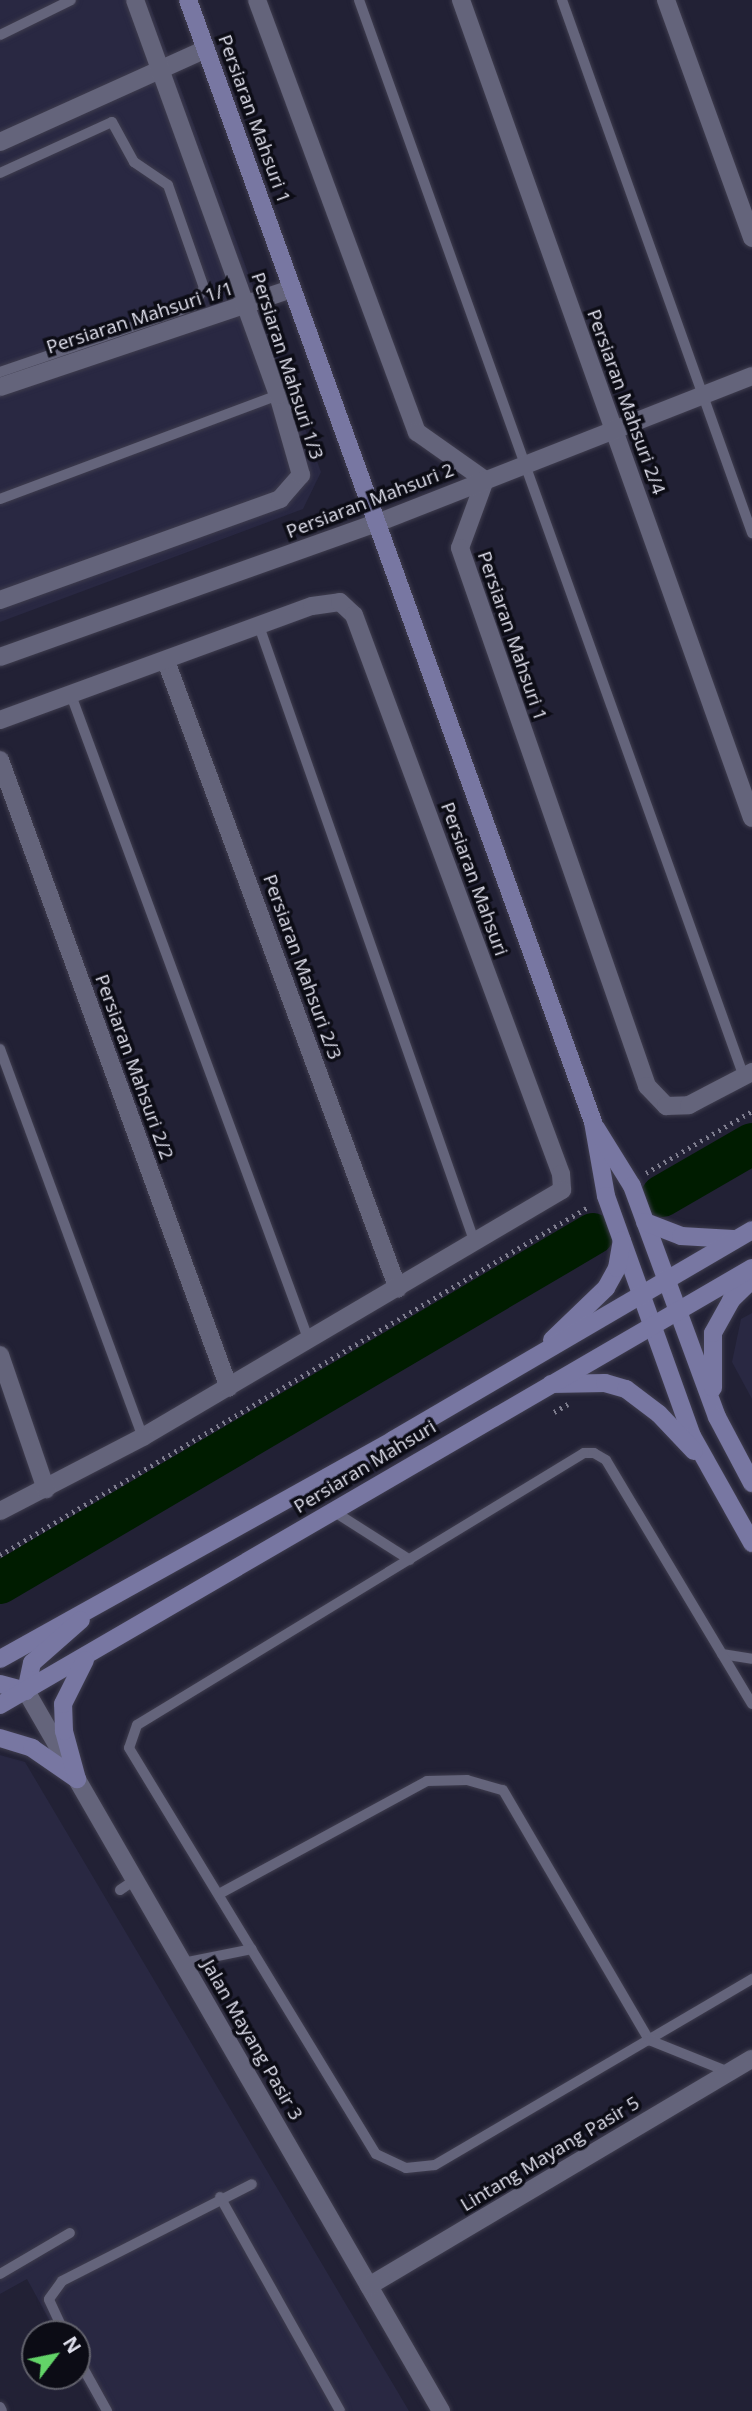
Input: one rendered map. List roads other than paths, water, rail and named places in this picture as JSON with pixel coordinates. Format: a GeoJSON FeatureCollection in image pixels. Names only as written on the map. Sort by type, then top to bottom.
{"type":"FeatureCollection","features":[{"type":"Feature","properties":{"kind":"street","name":"Persiaran Mahsuri 1/3"},"geometry":{"type":"LineString","coordinates":[[0,600],[291,491],[300,475],[300,464],[278,395],[135,0]]}},
{"type":"Feature","properties":{"kind":"street","name":"Persiaran Mahsuri 1"},"geometry":{"type":"LineString","coordinates":[[188,0],[593,1122],[606,1196],[703,1461]]}},
{"type":"Feature","properties":{"kind":"street"},"geometry":{"type":"LineString","coordinates":[[257,0],[417,432],[485,480]]}},
{"type":"Feature","properties":{"kind":"street","name":"Persiaran Mahsuri 2/4"},"geometry":{"type":"LineString","coordinates":[[461,0],[752,818]]}},
{"type":"Feature","properties":{"kind":"street"},"geometry":{"type":"LineString","coordinates":[[666,0],[752,238]]}},
{"type":"Feature","properties":{"kind":"street"},"geometry":{"type":"LineString","coordinates":[[0,142],[206,49]]}},
{"type":"Feature","properties":{"kind":"street","name":"Persiaran Mahsuri 1/1"},"geometry":{"type":"LineString","coordinates":[[0,387],[292,289]]}},
{"type":"Feature","properties":{"kind":"street","name":"Persiaran Mahsuri 2"},"geometry":{"type":"LineString","coordinates":[[0,657],[377,523],[752,376]]}},
{"type":"Feature","properties":{"kind":"street","name":"Persiaran Mahsuri 1"},"geometry":{"type":"LineString","coordinates":[[485,480],[460,548],[647,1086],[666,1106],[689,1105],[748,1075]]}},
{"type":"Feature","properties":{"kind":"street","name":"Persiaran Mahsuri"},"geometry":{"type":"LineString","coordinates":[[259,626],[312,606],[341,602],[354,615],[561,1174],[562,1190],[475,1242]]}},
{"type":"Feature","properties":{"kind":"street"},"geometry":{"type":"LineString","coordinates":[[0,720],[259,626]]}},
{"type":"Feature","properties":{"kind":"street","name":"Persiaran Mahsuri 2/3"},"geometry":{"type":"LineString","coordinates":[[166,661],[398,1289]]}},
{"type":"Feature","properties":{"kind":"street","name":"Persiaran Mahsuri 2/2"},"geometry":{"type":"LineString","coordinates":[[0,760],[229,1388]]}},
{"type":"Feature","properties":{"kind":"street","name":"Persiaran Mahsuri 1"},"geometry":{"type":"LineString","coordinates":[[593,1122],[629,1180],[717,1417]]}},
{"type":"Feature","properties":{"kind":"street"},"geometry":{"type":"LineString","coordinates":[[645,1222],[681,1236],[745,1234]]}},
{"type":"Feature","properties":{"kind":"street","name":"Persiaran Mahsuri"},"geometry":{"type":"LineString","coordinates":[[0,1659],[527,1364],[745,1234]]}},
{"type":"Feature","properties":{"kind":"street"},"geometry":{"type":"LineString","coordinates":[[527,1364],[606,1288],[617,1268],[622,1239]]}},
{"type":"Feature","properties":{"kind":"street"},"geometry":{"type":"LineString","coordinates":[[0,1511],[143,1437],[475,1242]]}},
{"type":"Feature","properties":{"kind":"street","name":"Persiaran Mahsuri"},"geometry":{"type":"LineString","coordinates":[[0,1705],[87,1657],[545,1385],[752,1268]]}},
{"type":"Feature","properties":{"kind":"street"},"geometry":{"type":"LineString","coordinates":[[752,1280],[731,1300],[713,1333],[710,1363],[717,1417],[752,1483]]}},
{"type":"Feature","properties":{"kind":"street"},"geometry":{"type":"LineString","coordinates":[[0,1355],[46,1489]]}},
{"type":"Feature","properties":{"kind":"street"},"geometry":{"type":"LineString","coordinates":[[545,1385],[595,1383],[626,1389],[659,1414],[703,1461],[752,1543]]}},
{"type":"Feature","properties":{"kind":"street"},"geometry":{"type":"LineString","coordinates":[[0,1684],[26,1691],[32,1663],[65,1639],[90,1611]]}},
{"type":"Feature","properties":{"kind":"street"},"geometry":{"type":"LineString","coordinates":[[77,1779],[64,1731],[63,1704],[87,1657]]}},
{"type":"Feature","properties":{"kind":"street","name":"Jalan Mayang Pasir 3"},"geometry":{"type":"LineString","coordinates":[[26,1691],[77,1779],[128,1885],[183,1963],[441,2411]]}},
{"type":"Feature","properties":{"kind":"street"},"geometry":{"type":"LineString","coordinates":[[0,1738],[32,1748],[77,1779]]}},
{"type":"Feature","properties":{"kind":"street","name":"Lintang Mayang Pasir 5"},"geometry":{"type":"LineString","coordinates":[[369,2286],[752,2059]]}},
{"type":"Feature","properties":{"kind":"lane"},"geometry":{"type":"LineString","coordinates":[[0,35],[71,0]]}},
{"type":"Feature","properties":{"kind":"lane"},"geometry":{"type":"LineString","coordinates":[[359,0],[522,466],[748,1075]]}},
{"type":"Feature","properties":{"kind":"lane"},"geometry":{"type":"LineString","coordinates":[[562,0],[752,533]]}},
{"type":"Feature","properties":{"kind":"lane"},"geometry":{"type":"LineString","coordinates":[[0,173],[112,122],[134,162],[167,185],[204,288],[193,306],[0,372]]}},
{"type":"Feature","properties":{"kind":"lane"},"geometry":{"type":"LineString","coordinates":[[0,499],[278,395]]}},
{"type":"Feature","properties":{"kind":"lane"},"geometry":{"type":"LineString","coordinates":[[259,626],[475,1242]]}},
{"type":"Feature","properties":{"kind":"lane"},"geometry":{"type":"LineString","coordinates":[[71,695],[309,1341]]}},
{"type":"Feature","properties":{"kind":"lane"},"geometry":{"type":"LineString","coordinates":[[0,1049],[143,1437]]}},
{"type":"Feature","properties":{"kind":"lane"},"geometry":{"type":"LineString","coordinates":[[752,1704],[606,1460],[594,1452],[584,1453],[137,1726],[130,1748],[376,2154],[406,2168],[435,2165],[752,1979]]}},
{"type":"Feature","properties":{"kind":"lane"},"geometry":{"type":"LineString","coordinates":[[333,1510],[410,1560]]}},
{"type":"Feature","properties":{"kind":"lane"},"geometry":{"type":"LineString","coordinates":[[722,1654],[752,1659]]}},
{"type":"Feature","properties":{"kind":"lane"},"geometry":{"type":"LineString","coordinates":[[219,1894],[427,1781],[467,1780],[503,1790],[649,2040],[729,2072]]}},
{"type":"Feature","properties":{"kind":"lane"},"geometry":{"type":"LineString","coordinates":[[183,1963],[252,1949]]}},
{"type":"Feature","properties":{"kind":"lane"},"geometry":{"type":"LineString","coordinates":[[58,2320],[49,2300],[62,2281],[220,2197],[252,2184]]}},
{"type":"Feature","properties":{"kind":"lane"},"geometry":{"type":"LineString","coordinates":[[220,2197],[340,2411]]}},
{"type":"Feature","properties":{"kind":"lane"},"geometry":{"type":"LineString","coordinates":[[0,2274],[70,2233]]}},
{"type":"Feature","properties":{"kind":"lane"},"geometry":{"type":"LineString","coordinates":[[91,2382],[107,2411]]}},
{"type":"Feature","properties":{"kind":"waterway"},"geometry":{"type":"LineString","coordinates":[[662,1196],[752,1144]]}},
{"type":"Feature","properties":{"kind":"waterway"},"geometry":{"type":"LineString","coordinates":[[0,1583],[593,1234]]}}]}
